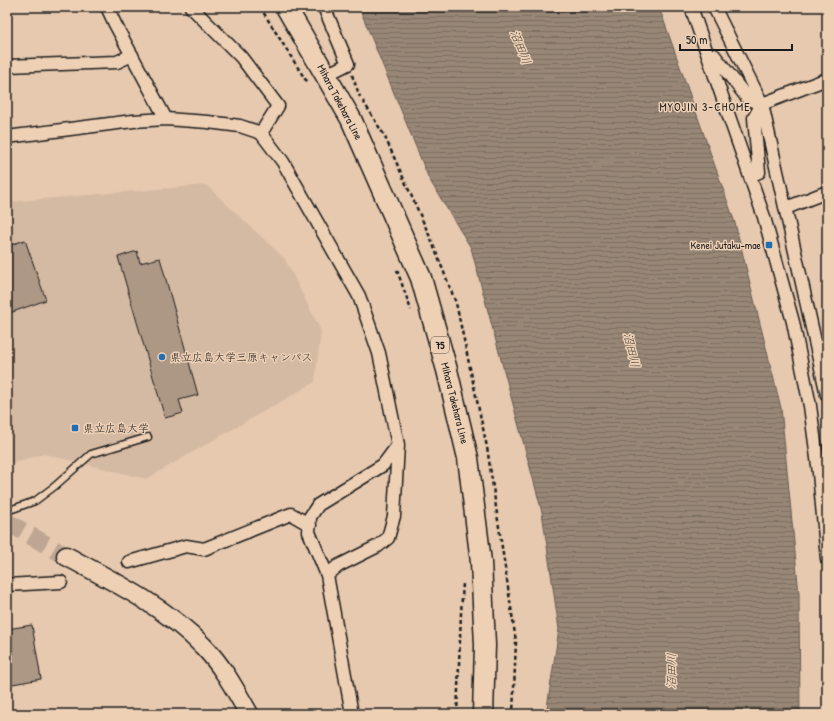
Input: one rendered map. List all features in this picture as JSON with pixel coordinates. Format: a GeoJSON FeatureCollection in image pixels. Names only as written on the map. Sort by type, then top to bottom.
{"type":"FeatureCollection","features":[{"type":"Feature","properties":{"kind":"main road","name":"Mihara Takehara Line"},"geometry":{"type":"LineString","coordinates":[[286,7],[318,79],[352,119],[421,278],[447,370],[468,458],[481,562],[485,645],[483,714]]}},
{"type":"Feature","properties":{"kind":"street"},"geometry":{"type":"LineString","coordinates":[[107,7],[166,119]]}},
{"type":"Feature","properties":{"kind":"street"},"geometry":{"type":"LineString","coordinates":[[191,7],[240,57],[278,106],[261,133]]}},
{"type":"Feature","properties":{"kind":"street"},"geometry":{"type":"LineString","coordinates":[[318,79],[348,64],[324,7]]}},
{"type":"Feature","properties":{"kind":"street"},"geometry":{"type":"LineString","coordinates":[[691,7],[764,217],[793,322],[810,406],[819,473],[827,559]]}},
{"type":"Feature","properties":{"kind":"street"},"geometry":{"type":"LineString","coordinates":[[715,7],[762,104],[827,395]]}},
{"type":"Feature","properties":{"kind":"street"},"geometry":{"type":"LineString","coordinates":[[7,66],[117,62],[132,55]]}},
{"type":"Feature","properties":{"kind":"street"},"geometry":{"type":"LineString","coordinates":[[708,56],[714,55],[748,99],[762,104]]}},
{"type":"Feature","properties":{"kind":"street"},"geometry":{"type":"LineString","coordinates":[[750,176],[759,172],[754,118],[762,104],[827,79]]}},
{"type":"Feature","properties":{"kind":"street"},"geometry":{"type":"LineString","coordinates":[[7,136],[133,121],[166,119],[240,126],[261,133],[284,162],[359,296],[379,353],[398,445],[394,516],[388,538],[378,546],[338,566],[327,575]]}},
{"type":"Feature","properties":{"kind":"street"},"geometry":{"type":"LineString","coordinates":[[786,208],[827,192]]}},
{"type":"Feature","properties":{"kind":"street"},"geometry":{"type":"LineString","coordinates":[[352,714],[327,575],[309,532],[310,517],[318,504],[383,464],[398,445]]}},
{"type":"Feature","properties":{"kind":"street"},"geometry":{"type":"LineString","coordinates":[[129,562],[186,546],[204,548],[291,514],[310,524]]}},
{"type":"Feature","properties":{"kind":"street"},"geometry":{"type":"LineString","coordinates":[[66,556],[126,588],[181,624],[204,647],[231,682],[249,714]]}},
{"type":"Feature","properties":{"kind":"street"},"geometry":{"type":"LineString","coordinates":[[7,585],[61,582]]}},
{"type":"Feature","properties":{"kind":"lane"},"geometry":{"type":"LineString","coordinates":[[7,511],[35,501],[55,486],[91,454],[148,437]]}},
{"type":"Feature","properties":{"kind":"path"},"geometry":{"type":"LineString","coordinates":[[260,7],[305,79],[318,79]]}},
{"type":"Feature","properties":{"kind":"path"},"geometry":{"type":"LineString","coordinates":[[395,264],[413,317]]}},
{"type":"Feature","properties":{"kind":"path"},"geometry":{"type":"LineString","coordinates":[[457,714],[461,613],[464,582]]}},
{"type":"Feature","properties":{"kind":"shaded area","name":"県立広島大学三原キャンパス"},"geometry":{"type":"Polygon","coordinates":[[[206,185],[285,259],[321,331],[315,382],[146,479],[44,454],[7,464],[7,202],[206,185]]]}},
{"type":"Feature","properties":{"kind":"water","name":"沼田川"},"geometry":{"type":"Polygon","coordinates":[[[359,7],[659,7],[735,223],[781,408],[799,594],[800,714],[546,714],[559,629],[542,512],[471,248],[429,179],[359,7]]]}},
{"type":"Feature","properties":{"kind":"building"},"geometry":{"type":"Polygon","coordinates":[[[25,240],[46,300],[7,314],[7,246],[25,240]]]}},
{"type":"Feature","properties":{"kind":"building"},"geometry":{"type":"Polygon","coordinates":[[[137,251],[140,263],[160,258],[198,395],[179,400],[183,413],[165,418],[118,257],[137,251]]]}},
{"type":"Feature","properties":{"kind":"building"},"geometry":{"type":"Polygon","coordinates":[[[32,625],[41,679],[7,685],[7,629],[32,625]]]}},
{"type":"Feature","properties":{"kind":"tunnel"},"geometry":{"type":"LineString","coordinates":[[7,522],[66,556]]}},
{"type":"Feature","properties":{"kind":"place","name":"Kenei Jutaku-mae"},"geometry":{"type":"Point","coordinates":[769,245]}},
{"type":"Feature","properties":{"kind":"place","name":"県立広島大学三原キャンパス"},"geometry":{"type":"Point","coordinates":[162,357]}},
{"type":"Feature","properties":{"kind":"place","name":"県立広島大学"},"geometry":{"type":"Point","coordinates":[75,428]}},
{"type":"Feature","properties":{"kind":"district","name":"MYOJIN 3-CHOME"},"geometry":{"type":"Point","coordinates":[705,106]}}]}
